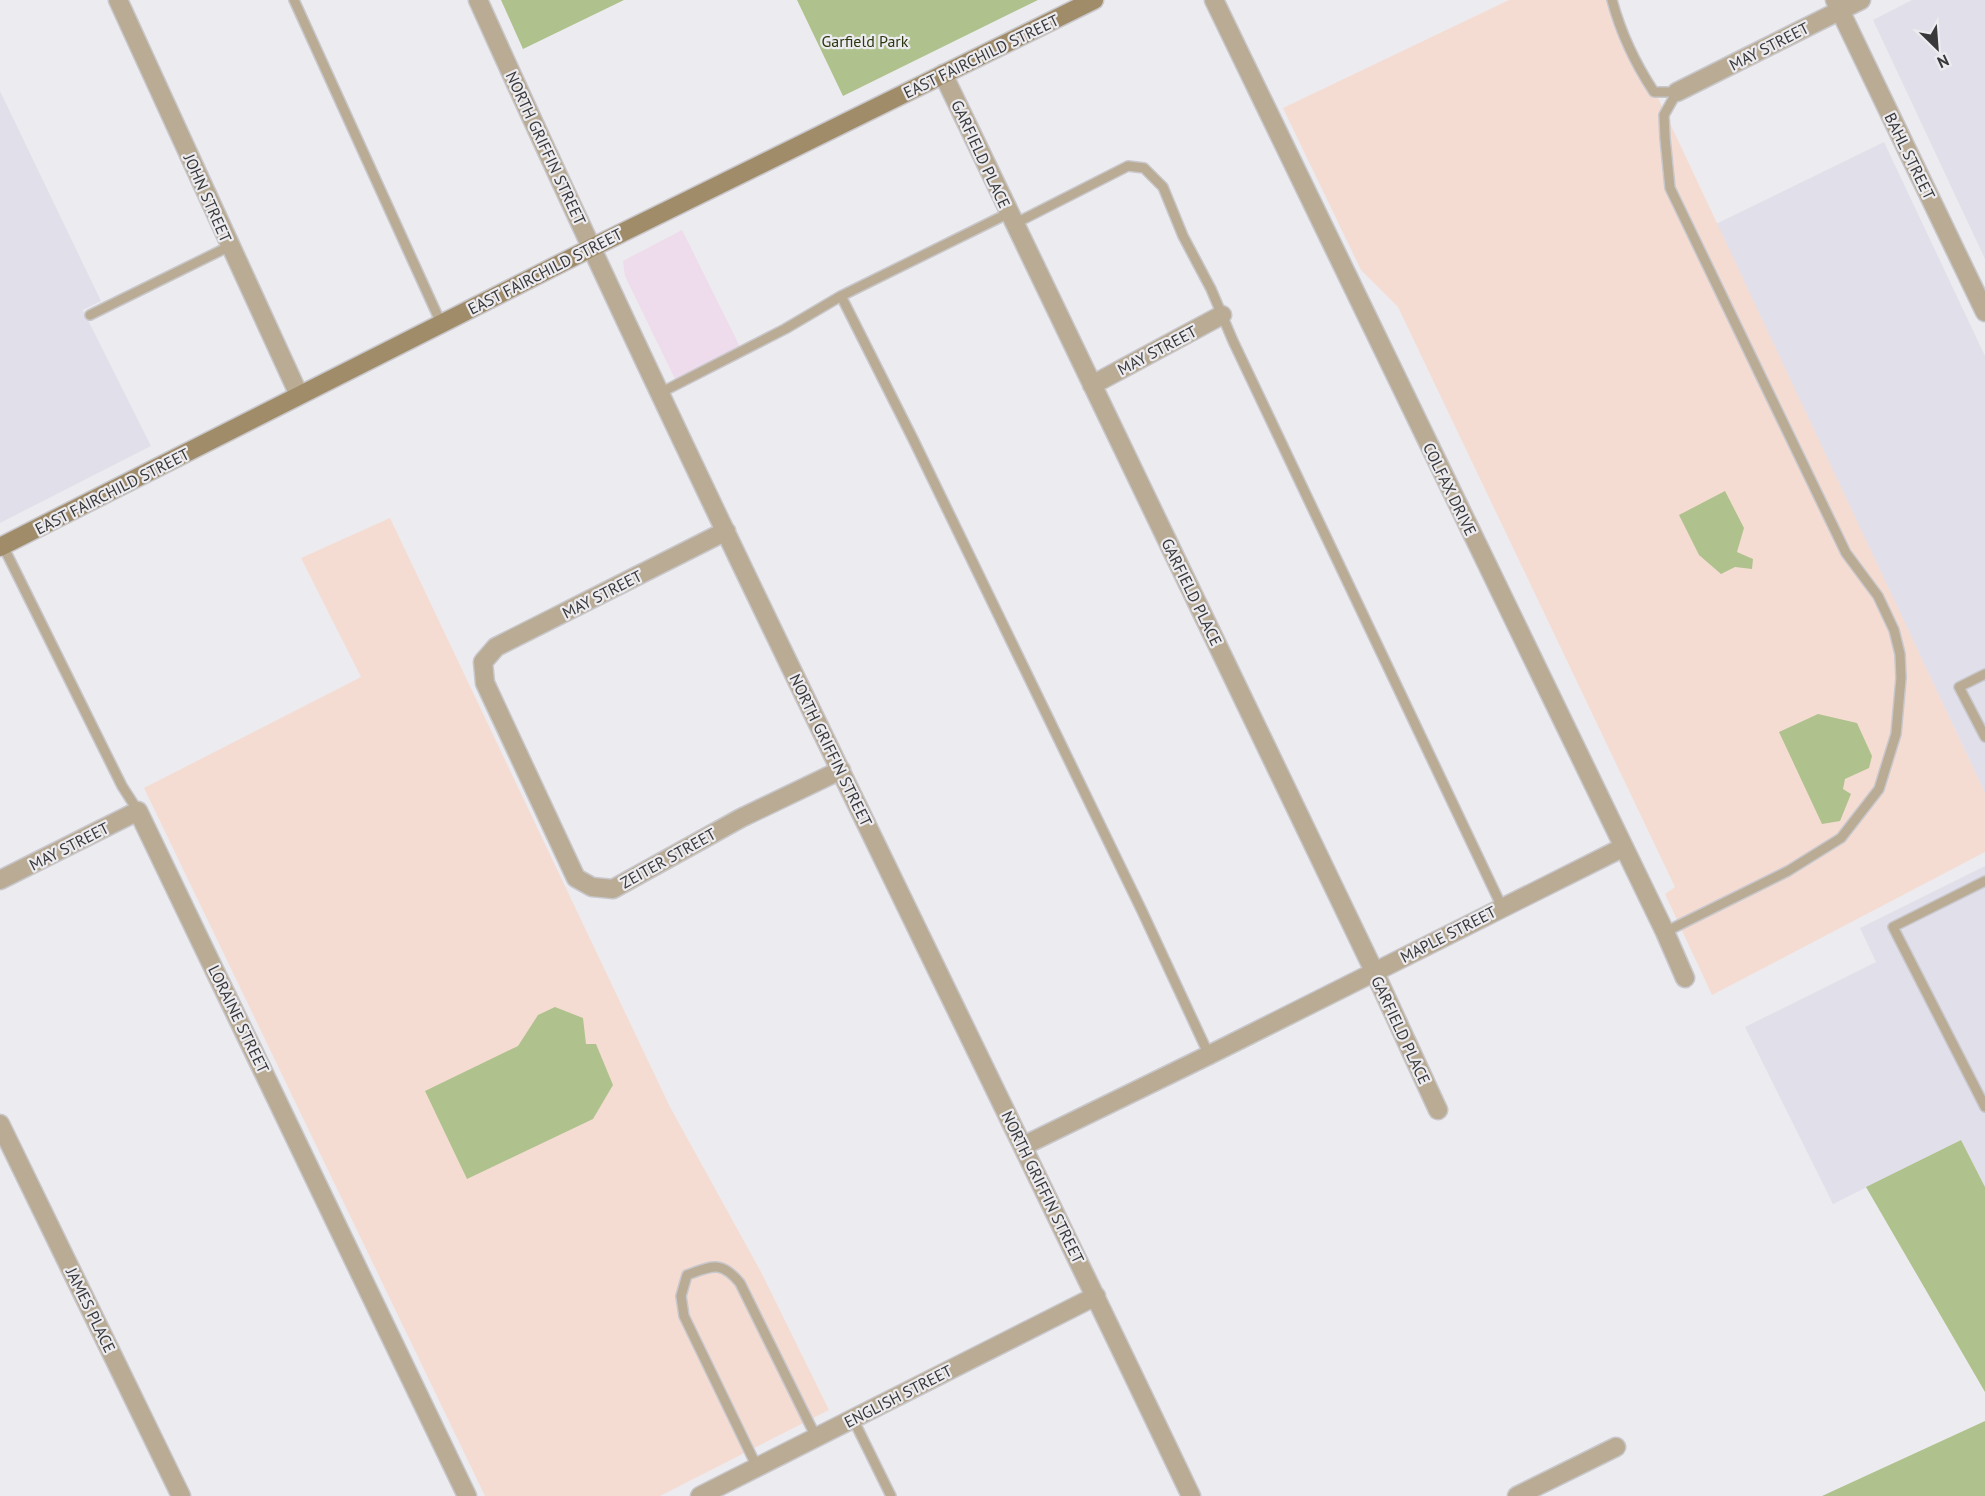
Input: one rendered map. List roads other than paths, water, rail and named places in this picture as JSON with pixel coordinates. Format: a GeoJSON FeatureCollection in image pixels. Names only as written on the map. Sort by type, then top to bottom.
{"type":"FeatureCollection","features":[{"type":"Feature","properties":{"kind":"street","name":"JOHN STREET"},"geometry":{"type":"LineString","coordinates":[[118,0],[298,395]]}},
{"type":"Feature","properties":{"kind":"street","name":"NORTH GRIFFIN STREET"},"geometry":{"type":"LineString","coordinates":[[478,0],[660,393],[1191,1496]]}},
{"type":"Feature","properties":{"kind":"street","name":"EAST FAIRCHILD STREET"},"geometry":{"type":"LineString","coordinates":[[1,547],[441,323],[943,74],[1064,6],[1094,0]]}},
{"type":"Feature","properties":{"kind":"street","name":"COLFAX DRIVE"},"geometry":{"type":"LineString","coordinates":[[1214,0],[1665,932],[1685,978]]}},
{"type":"Feature","properties":{"kind":"street","name":"MAY STREET"},"geometry":{"type":"LineString","coordinates":[[1677,92],[1838,5],[1861,0]]}},
{"type":"Feature","properties":{"kind":"street","name":"BAHL STREET"},"geometry":{"type":"LineString","coordinates":[[1838,5],[1985,312]]}},
{"type":"Feature","properties":{"kind":"street","name":"GARFIELD PLACE"},"geometry":{"type":"LineString","coordinates":[[943,74],[1374,971],[1438,1110]]}},
{"type":"Feature","properties":{"kind":"street","name":"MAY STREET"},"geometry":{"type":"LineString","coordinates":[[1092,385],[1222,315]]}},
{"type":"Feature","properties":{"kind":"street","name":"MAY STREET"},"geometry":{"type":"LineString","coordinates":[[483,662],[496,647],[726,531]]}},
{"type":"Feature","properties":{"kind":"street","name":"ZEITER STREET"},"geometry":{"type":"LineString","coordinates":[[483,662],[486,683],[576,878],[592,887],[613,889],[741,818],[841,770]]}},
{"type":"Feature","properties":{"kind":"street","name":"MAY STREET"},"geometry":{"type":"LineString","coordinates":[[0,880],[138,811]]}},
{"type":"Feature","properties":{"kind":"street","name":"LORAINE STREET"},"geometry":{"type":"LineString","coordinates":[[138,811],[467,1496]]}},
{"type":"Feature","properties":{"kind":"street","name":"MAPLE STREET"},"geometry":{"type":"LineString","coordinates":[[1023,1146],[1624,847]]}},
{"type":"Feature","properties":{"kind":"street","name":"JAMES PLACE"},"geometry":{"type":"LineString","coordinates":[[0,1124],[181,1496]]}},
{"type":"Feature","properties":{"kind":"street","name":"ENGLISH STREET"},"geometry":{"type":"LineString","coordinates":[[699,1496],[1096,1296]]}},
{"type":"Feature","properties":{"kind":"street"},"geometry":{"type":"LineString","coordinates":[[1517,1496],[1617,1447]]}},
{"type":"Feature","properties":{"kind":"lane"},"geometry":{"type":"LineString","coordinates":[[294,0],[441,323]]}},
{"type":"Feature","properties":{"kind":"lane"},"geometry":{"type":"LineString","coordinates":[[1612,0],[1618,24],[1635,62],[1654,92],[1677,92],[1664,115],[1670,188],[1846,553],[1878,596],[1894,630],[1900,654],[1901,678],[1896,734],[1879,789],[1841,838],[1788,871],[1665,932]]}},
{"type":"Feature","properties":{"kind":"lane"},"geometry":{"type":"LineString","coordinates":[[660,393],[785,329],[841,296],[1128,166],[1144,168],[1163,187],[1183,236],[1211,289],[1502,907]]}},
{"type":"Feature","properties":{"kind":"lane"},"geometry":{"type":"LineString","coordinates":[[90,315],[230,246]]}},
{"type":"Feature","properties":{"kind":"lane"},"geometry":{"type":"LineString","coordinates":[[841,296],[913,439],[1142,911],[1209,1055]]}},
{"type":"Feature","properties":{"kind":"lane","name":"LORAINE STREET"},"geometry":{"type":"LineString","coordinates":[[1,547],[122,786],[138,811]]}},
{"type":"Feature","properties":{"kind":"lane"},"geometry":{"type":"LineString","coordinates":[[1985,674],[1959,687],[1985,737]]}},
{"type":"Feature","properties":{"kind":"lane"},"geometry":{"type":"LineString","coordinates":[[1985,881],[1893,927],[1985,1107]]}},
{"type":"Feature","properties":{"kind":"lane"},"geometry":{"type":"LineString","coordinates":[[758,1467],[684,1316],[681,1296],[687,1275],[712,1266],[730,1271],[740,1283],[816,1437]]}},
{"type":"Feature","properties":{"kind":"lane"},"geometry":{"type":"LineString","coordinates":[[852,1419],[891,1496]]}},
{"type":"Feature","properties":{"kind":"park label","name":"Garfield Park"},"geometry":{"type":"Point","coordinates":[865,41]}}]}
